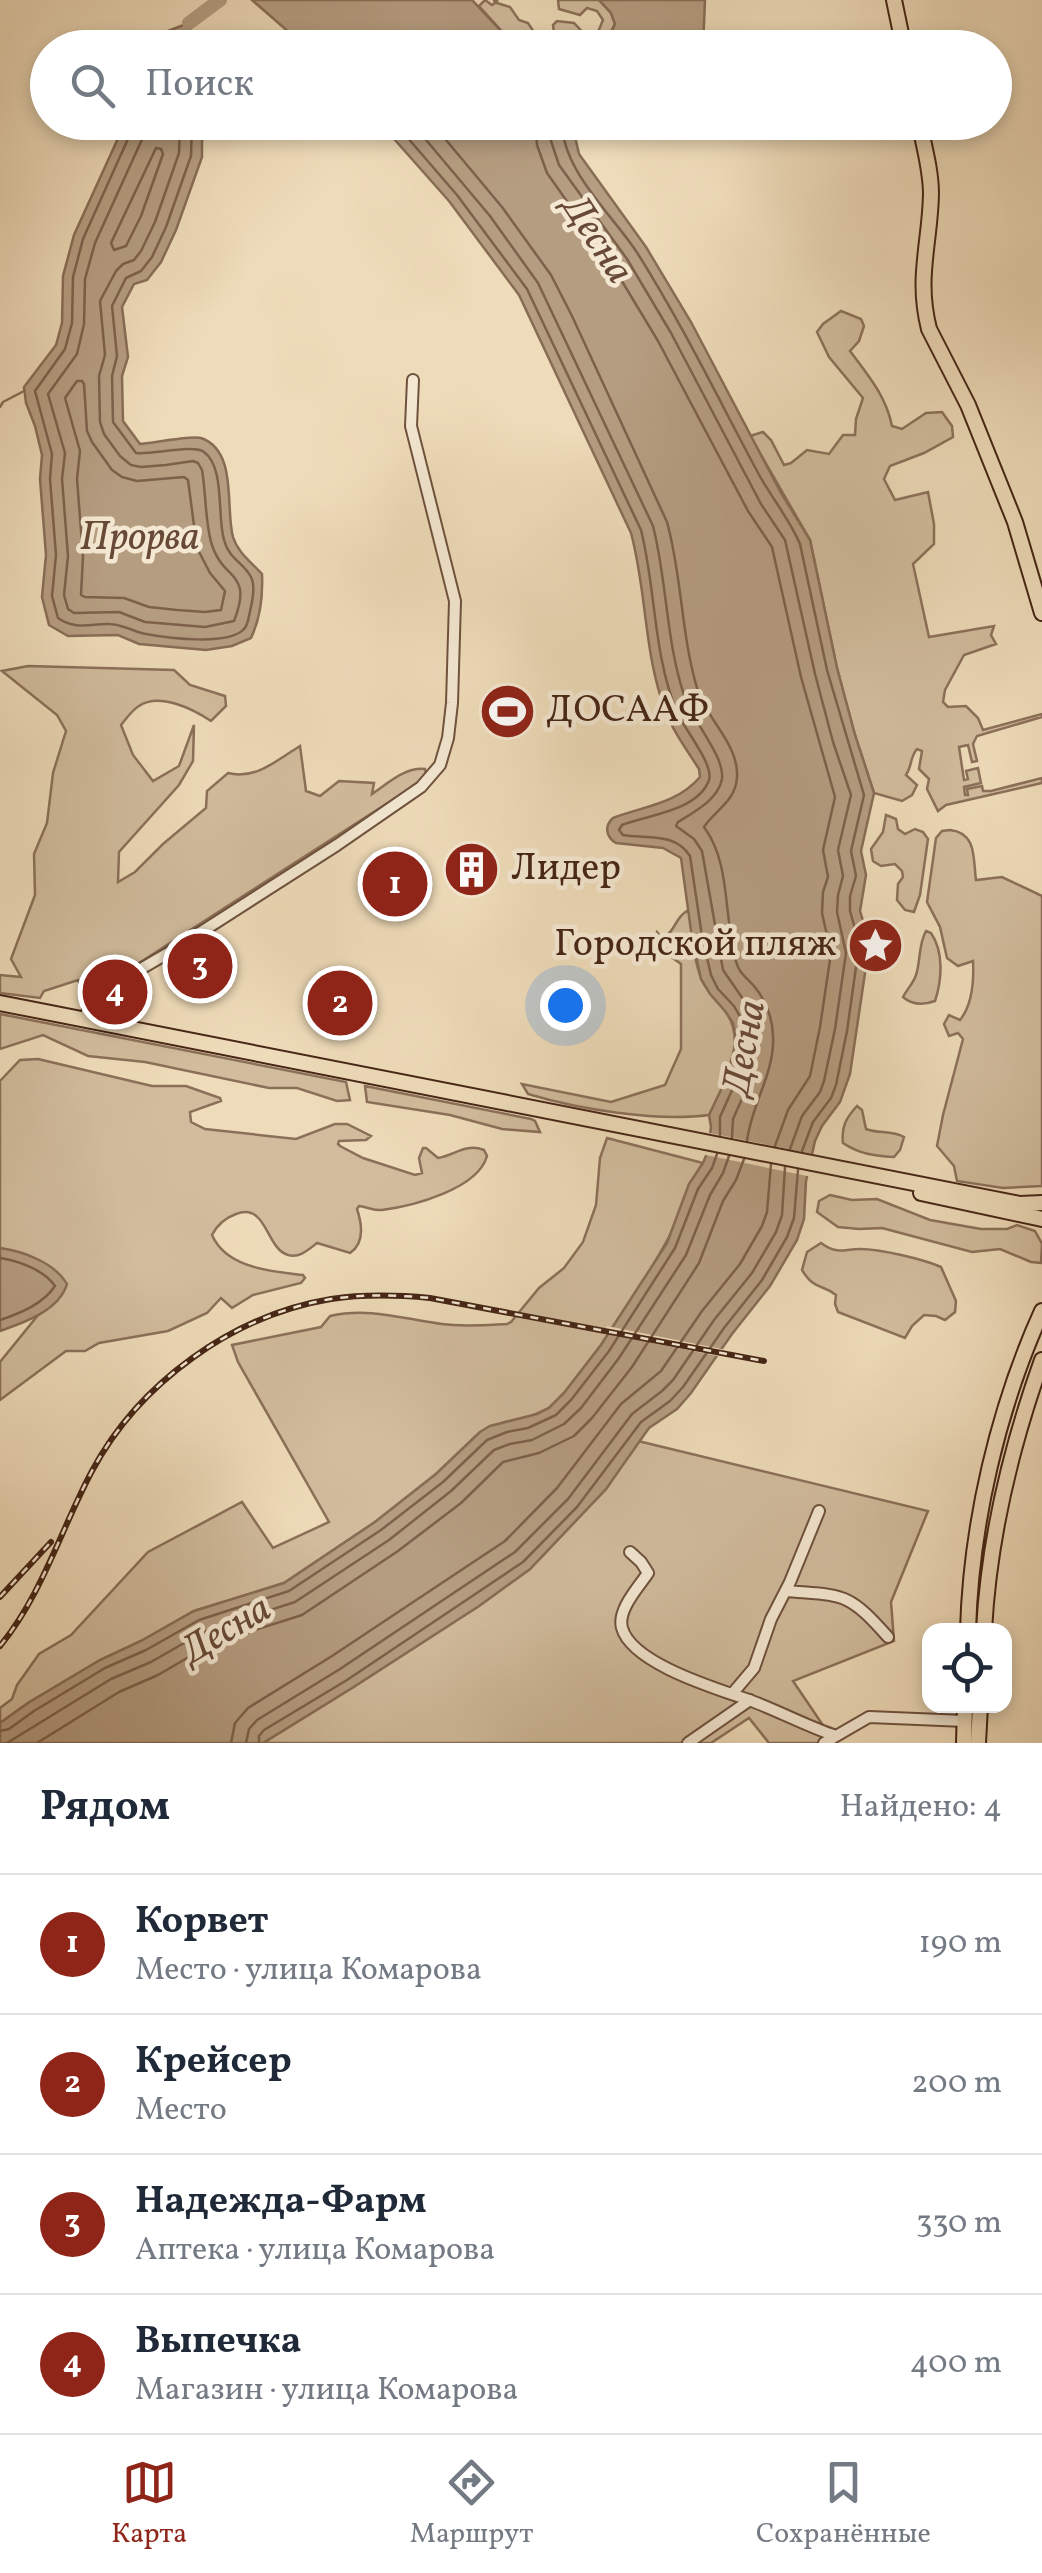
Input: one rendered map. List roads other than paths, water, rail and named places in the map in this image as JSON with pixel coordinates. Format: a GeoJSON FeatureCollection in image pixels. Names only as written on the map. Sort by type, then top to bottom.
{"type":"FeatureCollection","features":[{"type":"Feature","properties":{"kind":"main road"},"geometry":{"type":"LineString","coordinates":[[894,0],[900,30]]}},
{"type":"Feature","properties":{"kind":"main road"},"geometry":{"type":"LineString","coordinates":[[922,140],[931,192],[922,285],[926,318],[968,405],[1015,522],[1042,613]]}},
{"type":"Feature","properties":{"kind":"main road"},"geometry":{"type":"LineString","coordinates":[[0,1003],[951,1194],[1042,1204]]}},
{"type":"Feature","properties":{"kind":"main road"},"geometry":{"type":"LineString","coordinates":[[951,1194],[1042,1219]]}},
{"type":"Feature","properties":{"kind":"main road"},"geometry":{"type":"LineString","coordinates":[[969,1623],[982,1508],[1001,1426],[1011,1388],[1042,1311]]}},
{"type":"Feature","properties":{"kind":"main road"},"geometry":{"type":"LineString","coordinates":[[984,1623],[997,1520],[1024,1410],[1042,1360]]}},
{"type":"Feature","properties":{"kind":"main road"},"geometry":{"type":"LineString","coordinates":[[964,1743],[965,1713]]}},
{"type":"Feature","properties":{"kind":"main road"},"geometry":{"type":"LineString","coordinates":[[978,1743],[980,1713]]}},
{"type":"Feature","properties":{"kind":"street"},"geometry":{"type":"LineString","coordinates":[[84,1021],[90,1004],[101,992],[337,845],[421,787],[440,765],[452,703],[455,601],[411,426],[412,380]]}},
{"type":"Feature","properties":{"kind":"street"},"geometry":{"type":"LineString","coordinates":[[732,1694],[754,1668],[770,1618],[786,1591],[819,1511]]}},
{"type":"Feature","properties":{"kind":"street"},"geometry":{"type":"LineString","coordinates":[[630,1552],[648,1573],[623,1612],[621,1626],[628,1639],[682,1676],[836,1736]]}},
{"type":"Feature","properties":{"kind":"street"},"geometry":{"type":"LineString","coordinates":[[786,1591],[824,1592],[845,1598],[862,1608],[888,1637]]}},
{"type":"Feature","properties":{"kind":"street"},"geometry":{"type":"LineString","coordinates":[[688,1743],[750,1700]]}},
{"type":"Feature","properties":{"kind":"street"},"geometry":{"type":"LineString","coordinates":[[824,1743],[869,1716],[965,1713]]}},
{"type":"Feature","properties":{"kind":"water"},"geometry":{"type":"Polygon","coordinates":[[[252,0],[472,0],[500,30],[286,30],[252,0]]]}},
{"type":"Feature","properties":{"kind":"water"},"geometry":{"type":"Polygon","coordinates":[[[599,0],[705,0],[704,30],[612,30],[615,24],[599,0]]]}},
{"type":"Feature","properties":{"kind":"water"},"geometry":{"type":"Polygon","coordinates":[[[189,23],[191,30],[170,30],[189,23]]]}},
{"type":"Feature","properties":{"kind":"water","name":"Прорва"},"geometry":{"type":"Polygon","coordinates":[[[117,140],[202,140],[202,157],[161,262],[147,280],[134,284],[122,307],[128,357],[122,376],[123,421],[140,444],[197,437],[213,445],[220,455],[228,482],[235,543],[262,574],[261,607],[251,638],[232,646],[206,650],[139,644],[118,635],[68,636],[49,625],[42,597],[46,555],[42,455],[24,387],[56,345],[62,323],[63,276],[74,235],[117,140]]]}},
{"type":"Feature","properties":{"kind":"water","name":"Десна"},"geometry":{"type":"Polygon","coordinates":[[[395,140],[576,140],[579,154],[646,247],[691,322],[810,540],[837,668],[874,793],[861,851],[866,875],[860,911],[868,953],[850,1074],[840,1102],[815,1141],[806,1181],[804,1219],[797,1240],[770,1286],[691,1393],[677,1409],[649,1428],[606,1489],[530,1569],[479,1606],[263,1743],[0,1743],[0,1723],[28,1703],[194,1611],[284,1583],[375,1522],[436,1474],[480,1432],[549,1408],[601,1345],[667,1243],[689,1184],[708,1151],[709,1115],[727,1077],[736,1037],[733,1023],[701,979],[681,858],[663,848],[616,843],[607,831],[613,818],[681,793],[700,777],[699,769],[669,719],[656,681],[631,533],[519,295],[449,201],[395,140]]]}},
{"type":"Feature","properties":{"kind":"water"},"geometry":{"type":"Polygon","coordinates":[[[0,1248],[38,1259],[67,1284],[48,1309],[0,1331],[0,1248]]]}},
{"type":"Feature","properties":{"kind":"waterway"},"geometry":{"type":"LineString","coordinates":[[189,23],[220,0]]}},
{"type":"Feature","properties":{"kind":"waterway"},"geometry":{"type":"LineString","coordinates":[[0,407],[24,391]]}},
{"type":"Feature","properties":{"kind":"railway"},"geometry":{"type":"LineString","coordinates":[[0,1646],[28,1605],[92,1471],[135,1409],[192,1358],[259,1320],[331,1299],[418,1297],[764,1361]]}},
{"type":"Feature","properties":{"kind":"railway"},"geometry":{"type":"LineString","coordinates":[[0,1597],[51,1542]]}},
{"type":"Feature","properties":{"kind":"place","name":"ДОСААФ"},"geometry":{"type":"Point","coordinates":[507,711]}},
{"type":"Feature","properties":{"kind":"place","name":"Лидер"},"geometry":{"type":"Point","coordinates":[472,869]}},
{"type":"Feature","properties":{"kind":"place","name":"Корвет"},"geometry":{"type":"Point","coordinates":[395,884]}},
{"type":"Feature","properties":{"kind":"place","name":"Городской пляж"},"geometry":{"type":"Point","coordinates":[876,945]}},
{"type":"Feature","properties":{"kind":"place","name":"Надежда-Фарм"},"geometry":{"type":"Point","coordinates":[200,966]}},
{"type":"Feature","properties":{"kind":"place","name":"Выпечка"},"geometry":{"type":"Point","coordinates":[115,992]}},
{"type":"Feature","properties":{"kind":"place","name":"Крейсер"},"geometry":{"type":"Point","coordinates":[340,1003]}}]}
